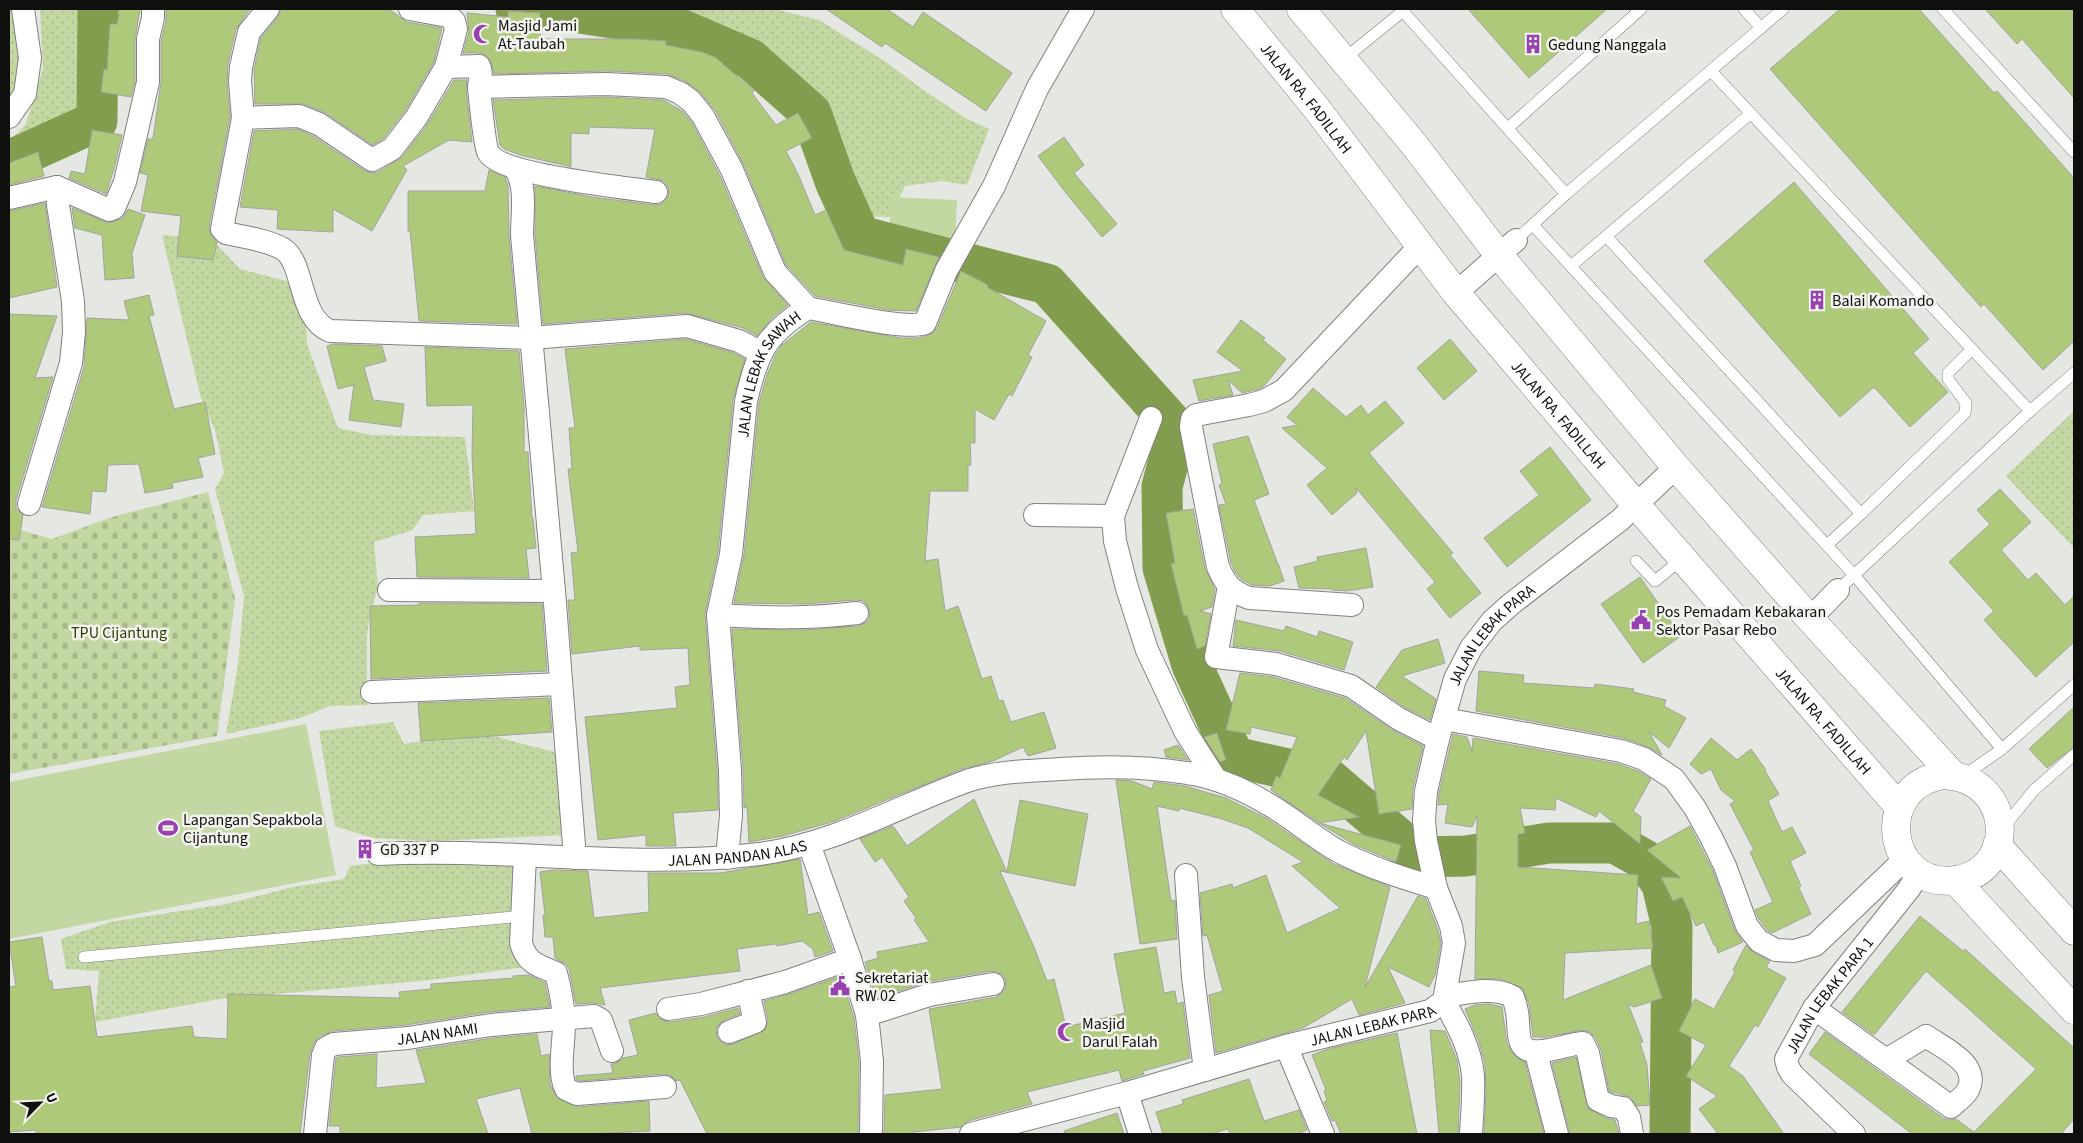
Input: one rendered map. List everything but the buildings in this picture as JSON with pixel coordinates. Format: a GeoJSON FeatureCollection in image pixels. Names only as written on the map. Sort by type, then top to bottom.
{"type":"FeatureCollection","features":[{"type":"Feature","properties":{"kind":"main road","name":"JALAN RA. FADILLAH"},"geometry":{"type":"LineString","coordinates":[[1236,9],[1294,80],[1456,293],[1682,559],[1899,807]]}},
{"type":"Feature","properties":{"kind":"main road"},"geometry":{"type":"LineString","coordinates":[[1301,9],[1412,142],[1507,247],[1676,467],[1810,619],[1958,776]]}},
{"type":"Feature","properties":{"kind":"main road"},"geometry":{"type":"LineString","coordinates":[[1936,776],[1958,776],[1975,783],[1986,792],[1994,804],[1999,817],[1999,838],[1991,858],[1981,869],[1969,876],[1956,880],[1941,880],[1911,866],[1900,849],[1895,828],[1899,807],[1908,793],[1921,782],[1936,776]]}},
{"type":"Feature","properties":{"kind":"main road"},"geometry":{"type":"LineString","coordinates":[[1999,838],[2074,931]]}},
{"type":"Feature","properties":{"kind":"main road"},"geometry":{"type":"LineString","coordinates":[[1956,880],[2074,1010]]}},
{"type":"Feature","properties":{"kind":"street"},"geometry":{"type":"LineString","coordinates":[[9,117],[25,94],[30,58],[23,9]]}},
{"type":"Feature","properties":{"kind":"street"},"geometry":{"type":"LineString","coordinates":[[9,198],[57,186],[110,210],[114,208],[124,182],[148,82],[148,39],[153,9]]}},
{"type":"Feature","properties":{"kind":"street"},"geometry":{"type":"LineString","coordinates":[[268,9],[249,32],[240,81],[243,118],[222,229],[226,233],[284,250],[291,259],[312,315],[321,327],[330,331],[532,338],[687,326],[739,341],[760,353]]}},
{"type":"Feature","properties":{"kind":"street"},"geometry":{"type":"LineString","coordinates":[[243,118],[299,116],[319,124],[372,160],[392,149],[416,118],[446,66],[456,26],[454,21],[448,16],[435,11],[410,9]]}},
{"type":"Feature","properties":{"kind":"street","name":"JALAN LEBAK SAWAH"},"geometry":{"type":"LineString","coordinates":[[727,858],[731,815],[730,770],[718,615],[731,554],[746,401],[760,353],[772,335],[785,322],[808,308],[897,324],[920,325],[925,323],[946,271],[994,186],[1037,89],[1083,9]]}},
{"type":"Feature","properties":{"kind":"street"},"geometry":{"type":"LineString","coordinates":[[446,66],[479,66],[481,70],[479,87],[487,152],[495,160],[515,168],[564,179],[656,192]]}},
{"type":"Feature","properties":{"kind":"street"},"geometry":{"type":"LineString","coordinates":[[479,87],[606,84],[666,87],[680,92],[691,101],[703,116],[732,170],[775,272],[808,308]]}},
{"type":"Feature","properties":{"kind":"street"},"geometry":{"type":"LineString","coordinates":[[515,168],[521,177],[522,235],[554,592],[574,858]]}},
{"type":"Feature","properties":{"kind":"street"},"geometry":{"type":"LineString","coordinates":[[29,504],[71,363],[74,332],[73,300],[57,186]]}},
{"type":"Feature","properties":{"kind":"street"},"geometry":{"type":"LineString","coordinates":[[1352,605],[1249,598],[1234,592],[1224,581],[1218,567],[1191,426],[1192,418],[1196,414],[1264,401],[1284,390],[1420,246]]}},
{"type":"Feature","properties":{"kind":"street"},"geometry":{"type":"LineString","coordinates":[[1456,293],[1507,247]]}},
{"type":"Feature","properties":{"kind":"street"},"geometry":{"type":"LineString","coordinates":[[1151,418],[1113,516],[1115,541],[1147,650],[1185,731],[1215,778]]}},
{"type":"Feature","properties":{"kind":"street","name":"JALAN LEBAK PARA"},"geometry":{"type":"LineString","coordinates":[[970,1134],[1127,1093],[1286,1046],[1430,1011],[1445,999],[1454,943],[1451,926],[1436,888],[1430,866],[1424,821],[1426,791],[1455,679],[1471,648],[1492,621],[1636,505],[1676,467]]}},
{"type":"Feature","properties":{"kind":"street"},"geometry":{"type":"LineString","coordinates":[[1035,515],[1113,516]]}},
{"type":"Feature","properties":{"kind":"street"},"geometry":{"type":"LineString","coordinates":[[1229,586],[1216,657],[1276,664],[1351,686],[1399,719],[1441,729],[1621,750],[1644,760],[1674,779],[1695,808],[1711,837],[1725,866],[1747,926],[1759,941],[1776,950],[1794,951],[1815,945],[1911,866]]}},
{"type":"Feature","properties":{"kind":"street"},"geometry":{"type":"LineString","coordinates":[[390,590],[554,592]]}},
{"type":"Feature","properties":{"kind":"street"},"geometry":{"type":"LineString","coordinates":[[1810,619],[1838,590]]}},
{"type":"Feature","properties":{"kind":"street"},"geometry":{"type":"LineString","coordinates":[[718,615],[789,619],[857,613]]}},
{"type":"Feature","properties":{"kind":"street"},"geometry":{"type":"LineString","coordinates":[[372,692],[561,684]]}},
{"type":"Feature","properties":{"kind":"street"},"geometry":{"type":"LineString","coordinates":[[810,844],[970,780],[1004,773],[1108,766],[1185,772],[1215,778],[1273,807],[1336,850],[1357,860],[1436,888]]}},
{"type":"Feature","properties":{"kind":"street","name":"JALAN PANDAN ALAS"},"geometry":{"type":"LineString","coordinates":[[378,854],[457,853],[525,856],[531,854],[574,858],[694,860],[783,851],[810,844],[850,959],[867,1015],[872,1061],[871,1134]]}},
{"type":"Feature","properties":{"kind":"street"},"geometry":{"type":"LineString","coordinates":[[525,856],[524,916],[521,943],[524,954],[531,963],[556,973],[564,1019],[562,1078],[564,1086],[569,1092],[577,1094],[666,1087]]}},
{"type":"Feature","properties":{"kind":"street","name":"JALAN LEBAK PARA 1"},"geometry":{"type":"LineString","coordinates":[[1854,1134],[1792,1074],[1788,1067],[1787,1055],[1814,1008],[1909,889],[1911,866]]}},
{"type":"Feature","properties":{"kind":"street"},"geometry":{"type":"LineString","coordinates":[[1186,875],[1193,977],[1205,1070]]}},
{"type":"Feature","properties":{"kind":"street"},"geometry":{"type":"LineString","coordinates":[[668,1009],[694,1006],[785,982],[850,959]]}},
{"type":"Feature","properties":{"kind":"street"},"geometry":{"type":"LineString","coordinates":[[867,1015],[929,995],[993,984]]}},
{"type":"Feature","properties":{"kind":"street"},"geometry":{"type":"LineString","coordinates":[[729,1032],[755,1022],[748,991]]}},
{"type":"Feature","properties":{"kind":"street"},"geometry":{"type":"LineString","coordinates":[[1471,1134],[1473,1076],[1470,1060],[1458,1026],[1445,999],[1477,992],[1504,991],[1513,997],[1518,1012],[1521,1042],[1525,1048],[1536,1053],[1575,1043],[1583,1043],[1588,1053],[1598,1100],[1611,1106],[1623,1108],[1628,1117],[1632,1134]]}},
{"type":"Feature","properties":{"kind":"street"},"geometry":{"type":"LineString","coordinates":[[1814,1008],[1886,1060]]}},
{"type":"Feature","properties":{"kind":"street","name":"JALAN NAMI"},"geometry":{"type":"LineString","coordinates":[[315,1134],[323,1055],[328,1047],[334,1044],[408,1038],[491,1025],[594,1016],[599,1017],[612,1052]]}},
{"type":"Feature","properties":{"kind":"street"},"geometry":{"type":"LineString","coordinates":[[1286,1046],[1323,1134]]}},
{"type":"Feature","properties":{"kind":"street"},"geometry":{"type":"LineString","coordinates":[[1536,1053],[1557,1134]]}},
{"type":"Feature","properties":{"kind":"street"},"geometry":{"type":"LineString","coordinates":[[1127,1093],[1140,1134]]}},
{"type":"Feature","properties":{"kind":"lane"},"geometry":{"type":"LineString","coordinates":[[1508,128],[1641,9]]}},
{"type":"Feature","properties":{"kind":"lane"},"geometry":{"type":"LineString","coordinates":[[1744,9],[1761,28]]}},
{"type":"Feature","properties":{"kind":"lane"},"geometry":{"type":"LineString","coordinates":[[1507,247],[1566,194],[1783,9]]}},
{"type":"Feature","properties":{"kind":"lane"},"geometry":{"type":"LineString","coordinates":[[1943,9],[2074,152]]}},
{"type":"Feature","properties":{"kind":"lane"},"geometry":{"type":"LineString","coordinates":[[1344,59],[1402,10],[1566,194]]}},
{"type":"Feature","properties":{"kind":"lane"},"geometry":{"type":"LineString","coordinates":[[1711,71],[2030,410]]}},
{"type":"Feature","properties":{"kind":"lane"},"geometry":{"type":"LineString","coordinates":[[1571,266],[1750,114]]}},
{"type":"Feature","properties":{"kind":"lane"},"geometry":{"type":"LineString","coordinates":[[1533,224],[1854,575],[2002,749]]}},
{"type":"Feature","properties":{"kind":"lane"},"geometry":{"type":"LineString","coordinates":[[1606,236],[1861,514]]}},
{"type":"Feature","properties":{"kind":"lane"},"geometry":{"type":"LineString","coordinates":[[1827,545],[1965,413],[1966,403],[1948,379],[1948,372],[1972,349]]}},
{"type":"Feature","properties":{"kind":"lane"},"geometry":{"type":"LineString","coordinates":[[1838,590],[2030,410],[2074,373]]}},
{"type":"Feature","properties":{"kind":"lane"},"geometry":{"type":"LineString","coordinates":[[1636,561],[1655,581],[1682,559]]}},
{"type":"Feature","properties":{"kind":"lane"},"geometry":{"type":"LineString","coordinates":[[1958,776],[2002,749],[2074,685]]}},
{"type":"Feature","properties":{"kind":"lane"},"geometry":{"type":"LineString","coordinates":[[1999,838],[2034,790],[2074,755]]}},
{"type":"Feature","properties":{"kind":"lane"},"geometry":{"type":"LineString","coordinates":[[84,957],[524,916]]}},
{"type":"Feature","properties":{"kind":"green space"},"geometry":{"type":"Polygon","coordinates":[[[9,9],[17,9],[23,65],[13,101],[9,105],[9,9]]]}},
{"type":"Feature","properties":{"kind":"green space"},"geometry":{"type":"Polygon","coordinates":[[[40,9],[81,9],[81,35],[86,68],[83,107],[41,136],[9,154],[9,137],[13,137],[26,124],[43,69],[40,9]]]}},
{"type":"Feature","properties":{"kind":"green space"},"geometry":{"type":"Polygon","coordinates":[[[653,9],[774,9],[819,20],[886,62],[967,119],[989,129],[967,185],[942,181],[905,186],[890,217],[865,216],[858,203],[842,137],[824,119],[788,68],[707,25],[653,9]]]}},
{"type":"Feature","properties":{"kind":"green space"},"geometry":{"type":"Polygon","coordinates":[[[891,197],[957,200],[955,244],[889,240],[891,197]]]}},
{"type":"Feature","properties":{"kind":"green space"},"geometry":{"type":"Polygon","coordinates":[[[162,235],[211,239],[240,269],[294,283],[305,298],[307,344],[338,428],[371,435],[465,437],[474,511],[423,515],[413,530],[374,542],[378,587],[370,615],[367,635],[367,705],[330,706],[300,718],[226,734],[238,665],[244,596],[215,489],[224,473],[215,430],[201,398],[162,235]]]}},
{"type":"Feature","properties":{"kind":"green space"},"geometry":{"type":"Polygon","coordinates":[[[2074,411],[2074,548],[2006,476],[2074,411]]]}},
{"type":"Feature","properties":{"kind":"green space","name":"TPU Cijantung"},"geometry":{"type":"Polygon","coordinates":[[[208,492],[235,599],[217,736],[9,774],[9,527],[52,539],[112,517],[208,492]]]}},
{"type":"Feature","properties":{"kind":"green space"},"geometry":{"type":"Polygon","coordinates":[[[393,722],[404,744],[448,736],[497,737],[558,753],[566,835],[434,841],[372,838],[335,826],[319,731],[393,722]]]}},
{"type":"Feature","properties":{"kind":"green space","name":"Lapangan Sepakbola Cijantung"},"geometry":{"type":"Polygon","coordinates":[[[306,724],[336,875],[9,939],[9,782],[306,724]]]}},
{"type":"Feature","properties":{"kind":"green space"},"geometry":{"type":"Polygon","coordinates":[[[519,859],[525,967],[430,980],[220,999],[95,1022],[99,971],[66,969],[61,939],[110,922],[226,904],[293,887],[344,879],[350,866],[396,860],[519,859]]]}},
{"type":"Feature","properties":{"kind":"waterway"},"geometry":{"type":"LineString","coordinates":[[9,161],[97,121],[98,9]]}},
{"type":"Feature","properties":{"kind":"waterway"},"geometry":{"type":"LineString","coordinates":[[516,9],[573,12],[678,28],[750,59],[811,113],[835,181],[860,236],[1047,284],[1177,429],[1162,487],[1163,568],[1192,665],[1234,757],[1328,778],[1420,857],[1466,856],[1549,843],[1615,843],[1645,860],[1662,884],[1672,927],[1670,1134]]}},
{"type":"Feature","properties":{"kind":"place","name":"Masjid Jami At-Taubah"},"geometry":{"type":"Point","coordinates":[483,34]}},
{"type":"Feature","properties":{"kind":"place","name":"Gedung Nanggala"},"geometry":{"type":"Point","coordinates":[1533,44]}},
{"type":"Feature","properties":{"kind":"place","name":"Balai Komando"},"geometry":{"type":"Point","coordinates":[1817,300]}},
{"type":"Feature","properties":{"kind":"place","name":"Pos Pemadam Kebakaran Sektor Pasar Rebo"},"geometry":{"type":"Point","coordinates":[1641,620]}},
{"type":"Feature","properties":{"kind":"place","name":"Lapangan Sepakbola Cijantung"},"geometry":{"type":"Point","coordinates":[168,828]}},
{"type":"Feature","properties":{"kind":"place","name":"GD 337 P"},"geometry":{"type":"Point","coordinates":[365,849]}},
{"type":"Feature","properties":{"kind":"place","name":"Sekretariat RW 02"},"geometry":{"type":"Point","coordinates":[840,986]}},
{"type":"Feature","properties":{"kind":"place","name":"Masjid Darul Falah"},"geometry":{"type":"Point","coordinates":[1067,1032]}}]}
